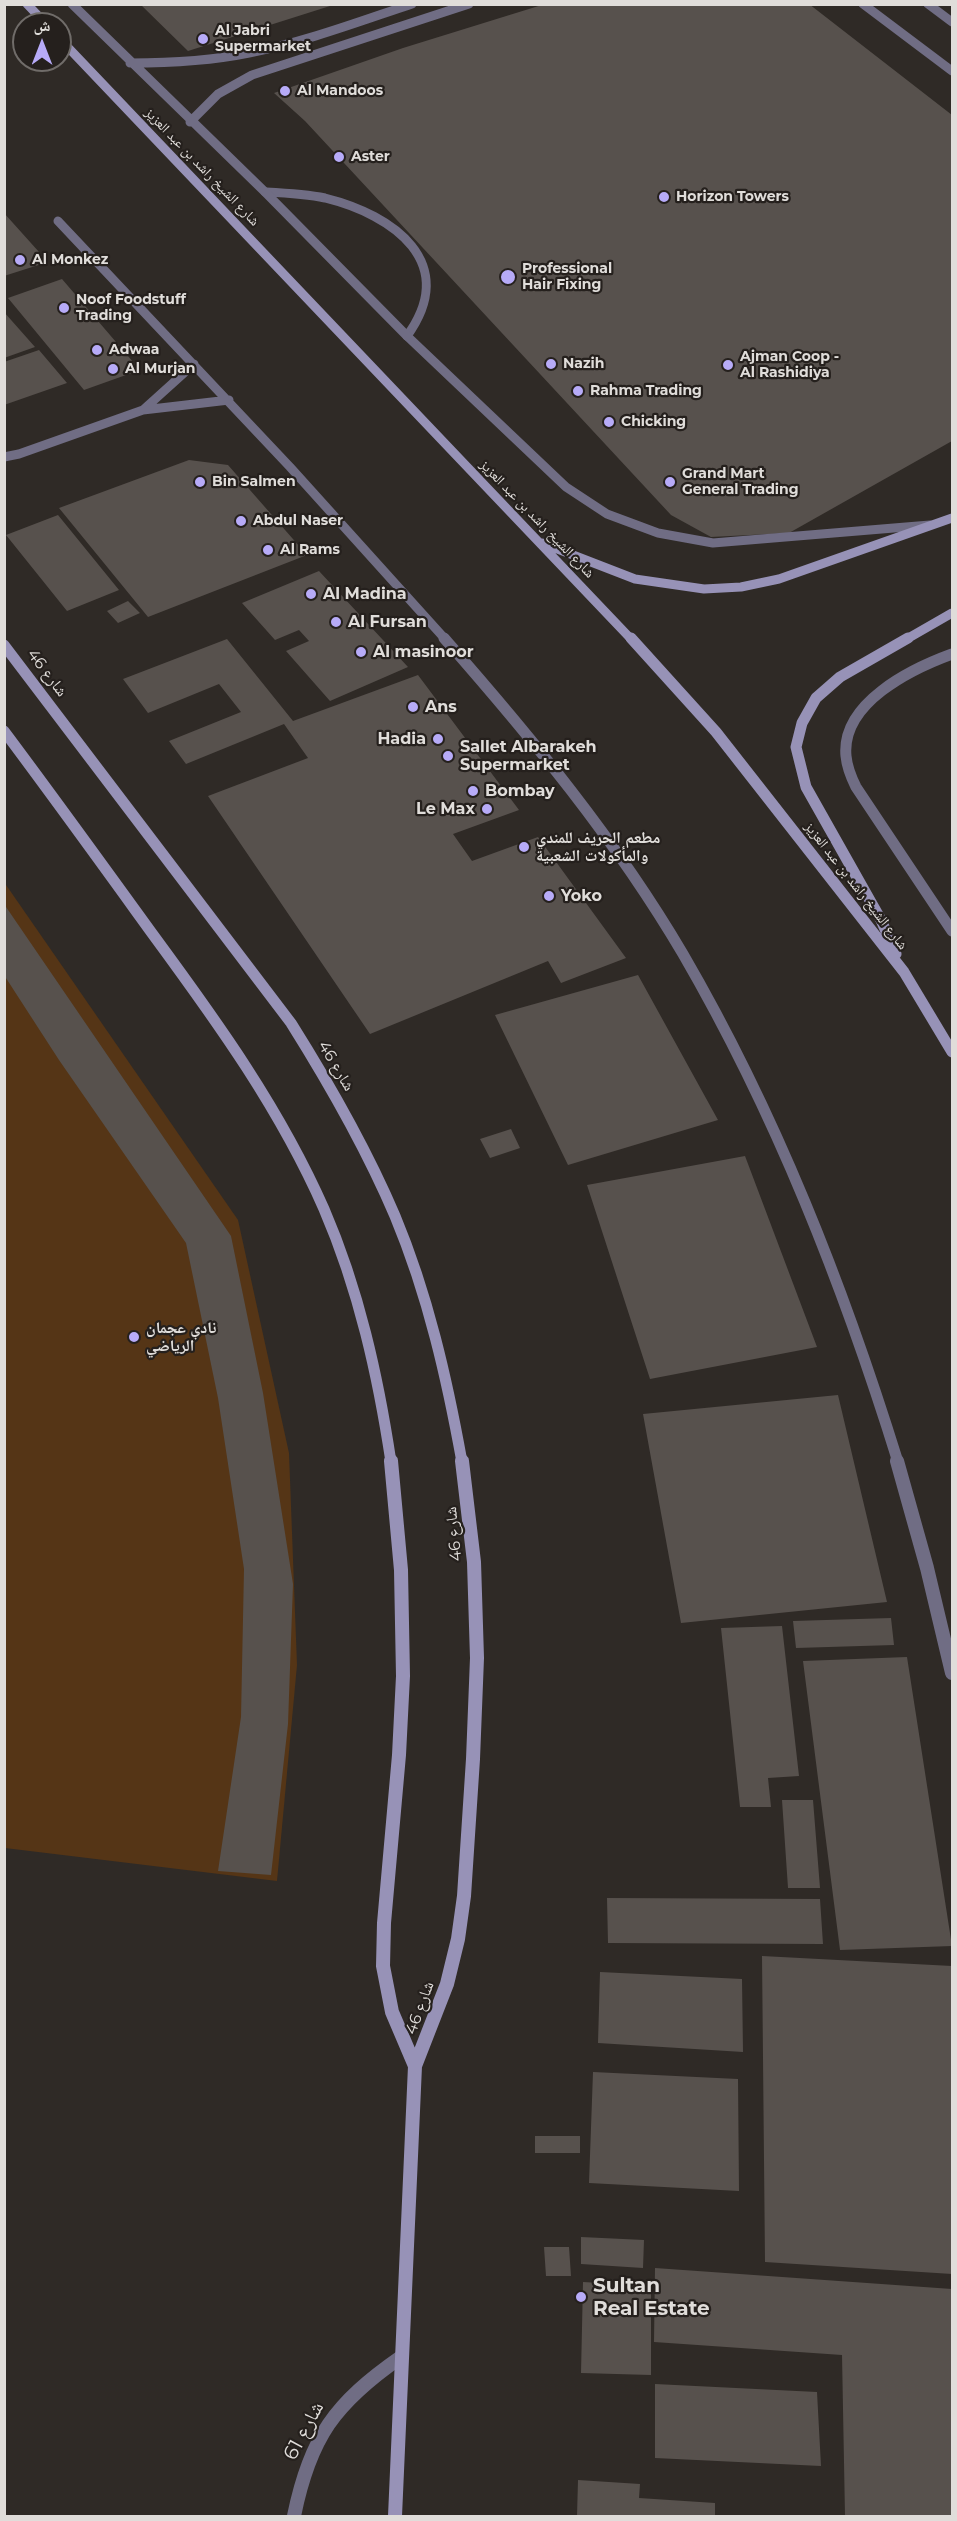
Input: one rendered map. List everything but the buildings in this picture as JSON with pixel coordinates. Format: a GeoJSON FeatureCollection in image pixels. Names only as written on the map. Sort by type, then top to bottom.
{"type":"FeatureCollection","features":[{"type":"Feature","properties":{"kind":"main road","name":"شارع الشيخ راشد بن عبد العزيز"},"geometry":{"type":"LineString","coordinates":[[72,52],[619,626],[716,732],[904,972],[952,1052]]}},
{"type":"Feature","properties":{"kind":"main road"},"geometry":{"type":"LineString","coordinates":[[538,542],[635,579],[705,589],[741,587],[779,579],[952,518]]}},
{"type":"Feature","properties":{"kind":"main road"},"geometry":{"type":"LineString","coordinates":[[904,972],[880,920],[806,787],[796,747],[802,723],[816,698],[840,677],[952,613]]}},
{"type":"Feature","properties":{"kind":"main road","name":"شارع 46"},"geometry":{"type":"LineString","coordinates":[[4,645],[297,1033],[360,1141],[395,1217],[424,1298],[448,1385],[464,1471],[474,1562],[477,1658],[464,1896],[458,1940],[443,1994],[415,2066]]}},
{"type":"Feature","properties":{"kind":"main road","name":"شارع 46"},"geometry":{"type":"LineString","coordinates":[[4,731],[228,1036],[268,1098],[304,1165],[334,1236],[361,1313],[381,1394],[393,1470],[401,1571],[402,1680],[397,1776],[381,1934],[384,1979],[395,2024],[415,2066]]}},
{"type":"Feature","properties":{"kind":"main road"},"geometry":{"type":"LineString","coordinates":[[940,1030],[952,1034]]}},
{"type":"Feature","properties":{"kind":"main road"},"geometry":{"type":"LineString","coordinates":[[395,2517],[415,2066]]}},
{"type":"Feature","properties":{"kind":"street"},"geometry":{"type":"LineString","coordinates":[[72,4],[190,122],[265,192],[407,336],[566,487],[599,510],[632,525],[658,533],[713,543],[937,525]]}},
{"type":"Feature","properties":{"kind":"street"},"geometry":{"type":"LineString","coordinates":[[130,63],[238,62],[286,44],[412,4]]}},
{"type":"Feature","properties":{"kind":"street"},"geometry":{"type":"LineString","coordinates":[[190,122],[198,111],[221,91],[252,75],[470,4]]}},
{"type":"Feature","properties":{"kind":"street"},"geometry":{"type":"LineString","coordinates":[[863,4],[952,71]]}},
{"type":"Feature","properties":{"kind":"street"},"geometry":{"type":"LineString","coordinates":[[928,4],[952,22]]}},
{"type":"Feature","properties":{"kind":"street"},"geometry":{"type":"LineString","coordinates":[[238,62],[252,75]]}},
{"type":"Feature","properties":{"kind":"street"},"geometry":{"type":"LineString","coordinates":[[265,192],[324,198],[352,206],[383,221],[412,245],[423,262],[428,281],[427,299],[420,318],[407,336]]}},
{"type":"Feature","properties":{"kind":"street"},"geometry":{"type":"LineString","coordinates":[[58,221],[229,400],[344,525],[562,777],[626,864],[686,961],[743,1065],[789,1162],[832,1267],[904,1479],[933,1586],[952,1673]]}},
{"type":"Feature","properties":{"kind":"street"},"geometry":{"type":"LineString","coordinates":[[143,410],[194,364]]}},
{"type":"Feature","properties":{"kind":"street"},"geometry":{"type":"LineString","coordinates":[[4,457],[19,454],[143,410],[229,400]]}},
{"type":"Feature","properties":{"kind":"street"},"geometry":{"type":"LineString","coordinates":[[4,464],[19,454]]}},
{"type":"Feature","properties":{"kind":"street"},"geometry":{"type":"LineString","coordinates":[[952,654],[909,671],[888,686],[854,724],[849,732],[846,749],[847,767],[856,787],[952,931]]}},
{"type":"Feature","properties":{"kind":"street","name":"شارع 61"},"geometry":{"type":"LineString","coordinates":[[294,2517],[298,2491],[310,2457],[326,2425],[347,2397],[373,2375],[401,2357]]}},
{"type":"Feature","properties":{"kind":"shaded area","name":"نادي عجمان الرياضي"},"geometry":{"type":"Polygon","coordinates":[[[4,882],[238,1220],[289,1453],[297,1665],[277,1881],[5,1848],[4,882]]]}},
{"type":"Feature","properties":{"kind":"place","name":"Al Jabri Supermarket"},"geometry":{"type":"Point","coordinates":[203,39]}},
{"type":"Feature","properties":{"kind":"place","name":"Al Mandoos"},"geometry":{"type":"Point","coordinates":[285,91]}},
{"type":"Feature","properties":{"kind":"place","name":"Aster"},"geometry":{"type":"Point","coordinates":[339,157]}},
{"type":"Feature","properties":{"kind":"place","name":"Horizon Towers"},"geometry":{"type":"Point","coordinates":[664,197]}},
{"type":"Feature","properties":{"kind":"place","name":"Al Monkez"},"geometry":{"type":"Point","coordinates":[20,260]}},
{"type":"Feature","properties":{"kind":"place","name":"Professional Hair Fixing"},"geometry":{"type":"Point","coordinates":[508,277]}},
{"type":"Feature","properties":{"kind":"place","name":"Noof Foodstuff Trading"},"geometry":{"type":"Point","coordinates":[64,308]}},
{"type":"Feature","properties":{"kind":"place","name":"Adwaa"},"geometry":{"type":"Point","coordinates":[97,350]}},
{"type":"Feature","properties":{"kind":"place","name":"Nazih"},"geometry":{"type":"Point","coordinates":[551,364]}},
{"type":"Feature","properties":{"kind":"place","name":"Ajman Coop - Al Rashidiya"},"geometry":{"type":"Point","coordinates":[728,365]}},
{"type":"Feature","properties":{"kind":"place","name":"Al Murjan"},"geometry":{"type":"Point","coordinates":[113,369]}},
{"type":"Feature","properties":{"kind":"place","name":"Rahma Trading"},"geometry":{"type":"Point","coordinates":[578,391]}},
{"type":"Feature","properties":{"kind":"place","name":"Chicking"},"geometry":{"type":"Point","coordinates":[609,422]}},
{"type":"Feature","properties":{"kind":"place","name":"Bin Salmen"},"geometry":{"type":"Point","coordinates":[200,482]}},
{"type":"Feature","properties":{"kind":"place","name":"Grand Mart General Trading"},"geometry":{"type":"Point","coordinates":[670,482]}},
{"type":"Feature","properties":{"kind":"place","name":"Abdul Naser"},"geometry":{"type":"Point","coordinates":[241,521]}},
{"type":"Feature","properties":{"kind":"place","name":"Al Rams"},"geometry":{"type":"Point","coordinates":[268,550]}},
{"type":"Feature","properties":{"kind":"place","name":"Al Madina"},"geometry":{"type":"Point","coordinates":[311,594]}},
{"type":"Feature","properties":{"kind":"place","name":"Al Fursan"},"geometry":{"type":"Point","coordinates":[336,622]}},
{"type":"Feature","properties":{"kind":"place","name":"Al masinoor"},"geometry":{"type":"Point","coordinates":[361,652]}},
{"type":"Feature","properties":{"kind":"place","name":"Ans"},"geometry":{"type":"Point","coordinates":[413,707]}},
{"type":"Feature","properties":{"kind":"place","name":"Hadia"},"geometry":{"type":"Point","coordinates":[438,739]}},
{"type":"Feature","properties":{"kind":"place","name":"Sallet Albarakeh Supermarket"},"geometry":{"type":"Point","coordinates":[448,756]}},
{"type":"Feature","properties":{"kind":"place","name":"Bombay"},"geometry":{"type":"Point","coordinates":[473,791]}},
{"type":"Feature","properties":{"kind":"place","name":"Le Max"},"geometry":{"type":"Point","coordinates":[487,809]}},
{"type":"Feature","properties":{"kind":"place","name":"مطعم الحريف للمندي والمأكولات الشعبية"},"geometry":{"type":"Point","coordinates":[524,847]}},
{"type":"Feature","properties":{"kind":"place","name":"Yoko"},"geometry":{"type":"Point","coordinates":[549,896]}},
{"type":"Feature","properties":{"kind":"place","name":"نادي عجمان الرياضي"},"geometry":{"type":"Point","coordinates":[134,1337]}},
{"type":"Feature","properties":{"kind":"place","name":"Sultan Real Estate"},"geometry":{"type":"Point","coordinates":[581,2297]}}]}
